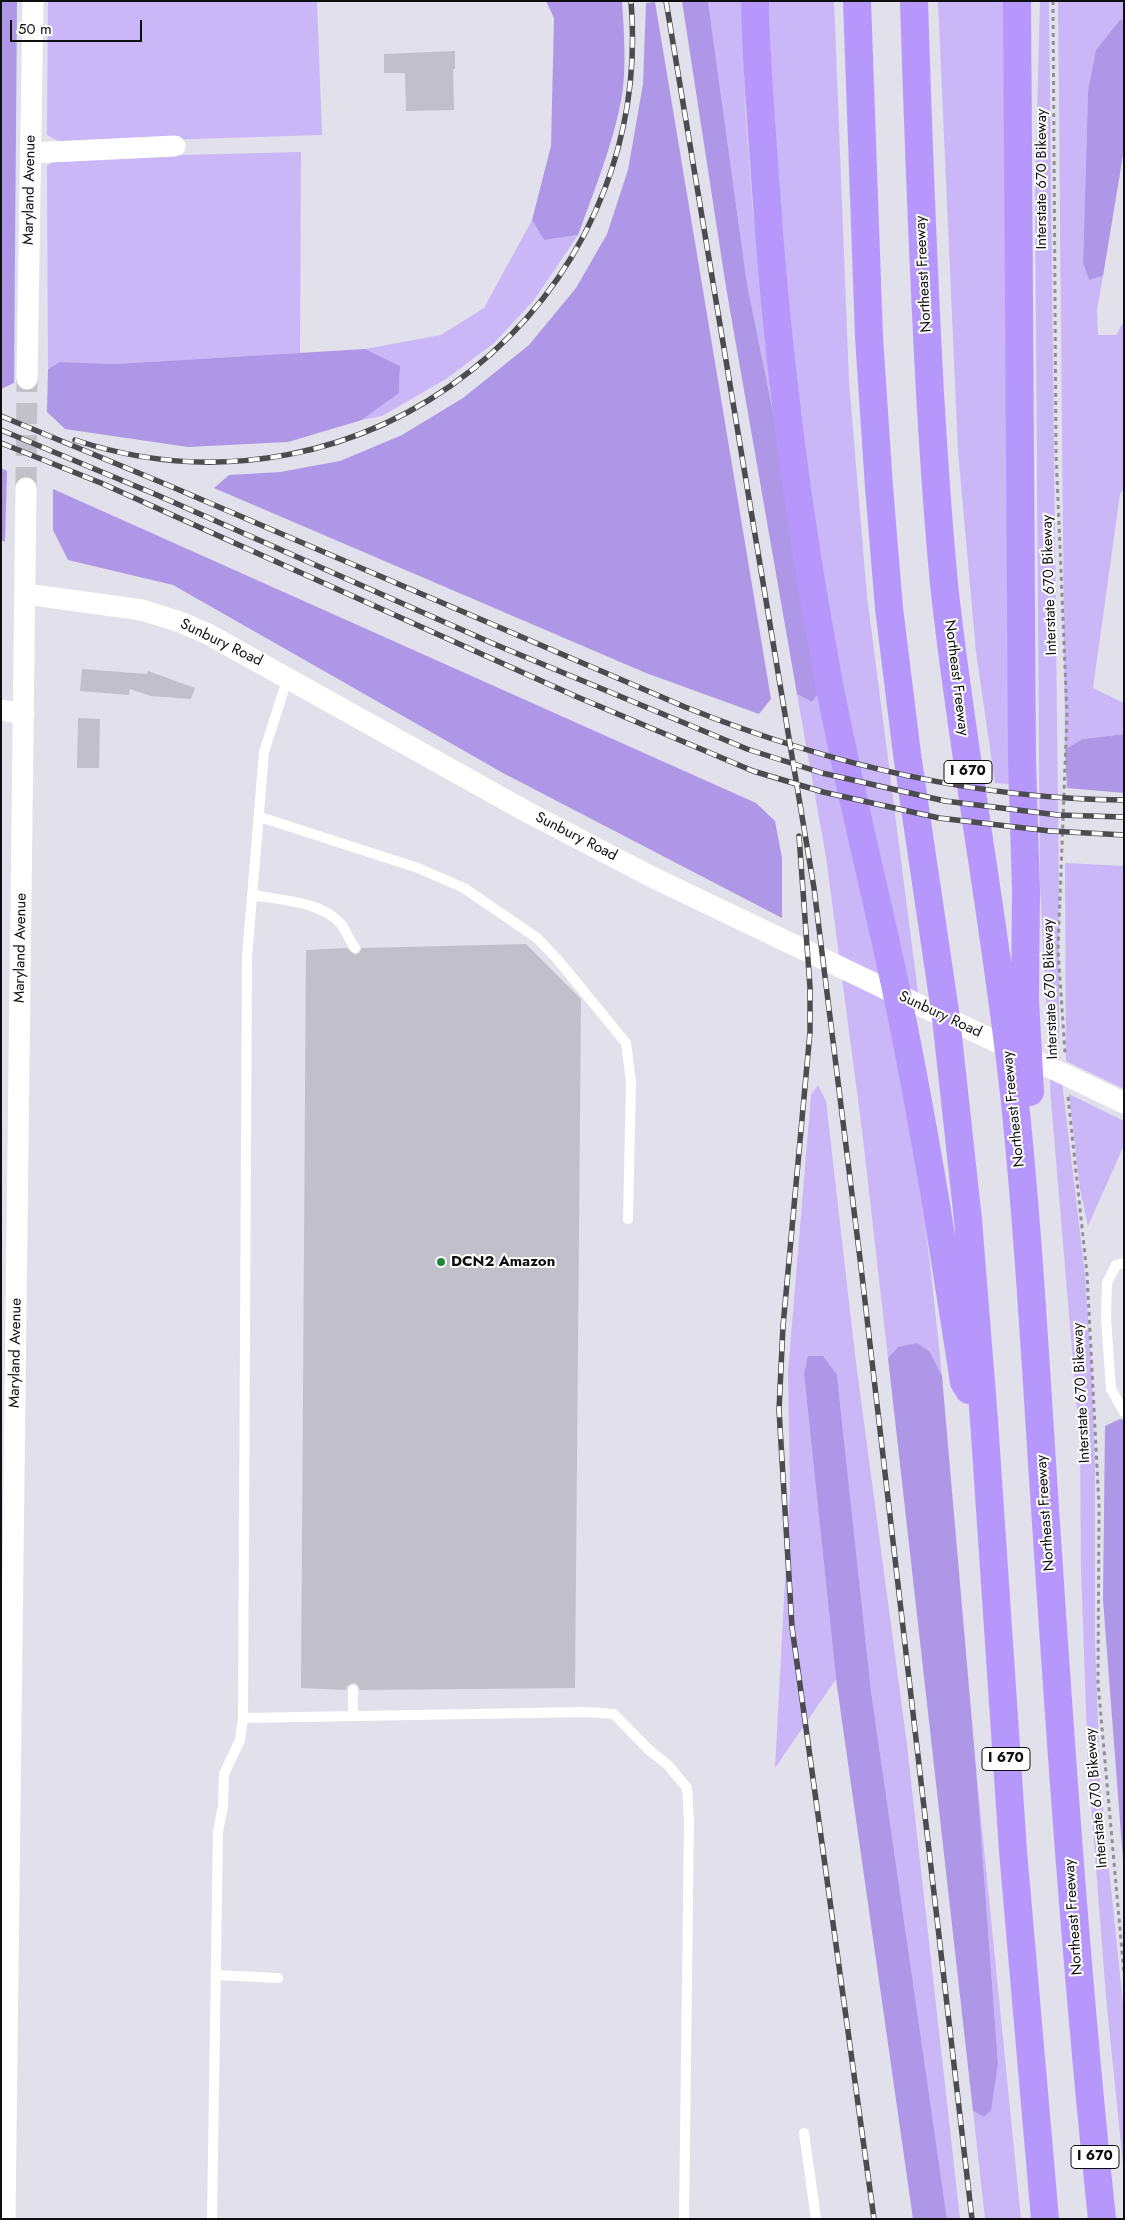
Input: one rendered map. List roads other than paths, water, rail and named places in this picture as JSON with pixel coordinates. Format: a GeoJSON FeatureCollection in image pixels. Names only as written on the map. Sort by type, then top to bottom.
{"type":"FeatureCollection","features":[{"type":"Feature","properties":{"kind":"highway"},"geometry":{"type":"LineString","coordinates":[[755,1],[756,49],[769,240],[782,374],[807,552],[830,686],[862,842],[897,994],[927,1148],[964,1382],[984,1420]]}},
{"type":"Feature","properties":{"kind":"highway","name":"I 670"},"geometry":{"type":"LineString","coordinates":[[857,1],[869,337],[889,608],[908,761],[950,1054],[968,1220],[984,1420],[1013,1851],[1045,2219]]}},
{"type":"Feature","properties":{"kind":"highway","name":"Northeast Freeway"},"geometry":{"type":"LineString","coordinates":[[914,1],[922,242],[935,476],[944,587],[958,701],[1015,1099],[1034,1317],[1072,1904],[1088,2094],[1102,2219]]}},
{"type":"Feature","properties":{"kind":"highway"},"geometry":{"type":"LineString","coordinates":[[1017,1],[1025,999],[1044,1321],[1047,1396],[1047,1541]]}},
{"type":"Feature","properties":{"kind":"street","name":"Maryland Avenue"},"geometry":{"type":"LineString","coordinates":[[27,378],[32,1]]}},
{"type":"Feature","properties":{"kind":"street"},"geometry":{"type":"LineString","coordinates":[[30,153],[175,146]]}},
{"type":"Feature","properties":{"kind":"street","name":"Maryland Avenue"},"geometry":{"type":"LineString","coordinates":[[5,2219],[5,1865],[10,1044],[24,714],[26,488]]}},
{"type":"Feature","properties":{"kind":"street","name":"Sunbury Road"},"geometry":{"type":"LineString","coordinates":[[26,594],[110,605],[152,613],[208,634],[529,813],[774,936],[1124,1103]]}},
{"type":"Feature","properties":{"kind":"street"},"geometry":{"type":"LineString","coordinates":[[1,710],[24,714]]}},
{"type":"Feature","properties":{"kind":"lane"},"geometry":{"type":"LineString","coordinates":[[212,2219],[218,1831],[223,1806],[224,1774],[240,1740],[243,1718],[247,957],[264,752],[288,678]]}},
{"type":"Feature","properties":{"kind":"lane"},"geometry":{"type":"LineString","coordinates":[[260,818],[418,868],[464,888],[536,938],[558,960],[626,1044],[631,1082],[628,1219]]}},
{"type":"Feature","properties":{"kind":"lane"},"geometry":{"type":"LineString","coordinates":[[252,895],[297,903],[322,911],[340,924],[355,948]]}},
{"type":"Feature","properties":{"kind":"lane"},"geometry":{"type":"LineString","coordinates":[[1124,1263],[1116,1265],[1107,1284],[1106,1310],[1111,1389],[1124,1412]]}},
{"type":"Feature","properties":{"kind":"lane"},"geometry":{"type":"LineString","coordinates":[[353,1690],[353,1716]]}},
{"type":"Feature","properties":{"kind":"lane"},"geometry":{"type":"LineString","coordinates":[[243,1718],[586,1712],[614,1714],[649,1750],[668,1765],[688,1788],[690,1820],[684,2219]]}},
{"type":"Feature","properties":{"kind":"lane"},"geometry":{"type":"LineString","coordinates":[[216,1975],[278,1978]]}},
{"type":"Feature","properties":{"kind":"lane"},"geometry":{"type":"LineString","coordinates":[[804,2133],[816,2219]]}},
{"type":"Feature","properties":{"kind":"tunnel"},"geometry":{"type":"LineString","coordinates":[[26,488],[27,379]]}},
{"type":"Feature","properties":{"kind":"railway"},"geometry":{"type":"LineString","coordinates":[[75,440],[183,461],[288,455],[385,423],[471,371],[543,299],[595,211],[626,111],[631,1]]}},
{"type":"Feature","properties":{"kind":"railway"},"geometry":{"type":"LineString","coordinates":[[666,1],[814,888],[861,1267],[972,2219]]}},
{"type":"Feature","properties":{"kind":"railway"},"geometry":{"type":"LineString","coordinates":[[1,416],[170,486],[685,707],[738,727],[846,761],[956,785],[1011,793],[1124,800]]}},
{"type":"Feature","properties":{"kind":"railway"},"geometry":{"type":"LineString","coordinates":[[1,430],[157,495],[494,644],[747,749],[822,773],[945,801],[1058,815],[1124,817]]}},
{"type":"Feature","properties":{"kind":"railway"},"geometry":{"type":"LineString","coordinates":[[1,443],[101,483],[575,696],[753,771],[823,792],[939,818],[1050,831],[1124,835]]}},
{"type":"Feature","properties":{"kind":"railway"},"geometry":{"type":"LineString","coordinates":[[799,836],[810,987],[810,1032],[783,1326],[779,1410],[792,1627],[874,2219]]}},
{"type":"Feature","properties":{"kind":"place","name":"DCN2 Amazon"},"geometry":{"type":"Point","coordinates":[441,1262]}}]}
